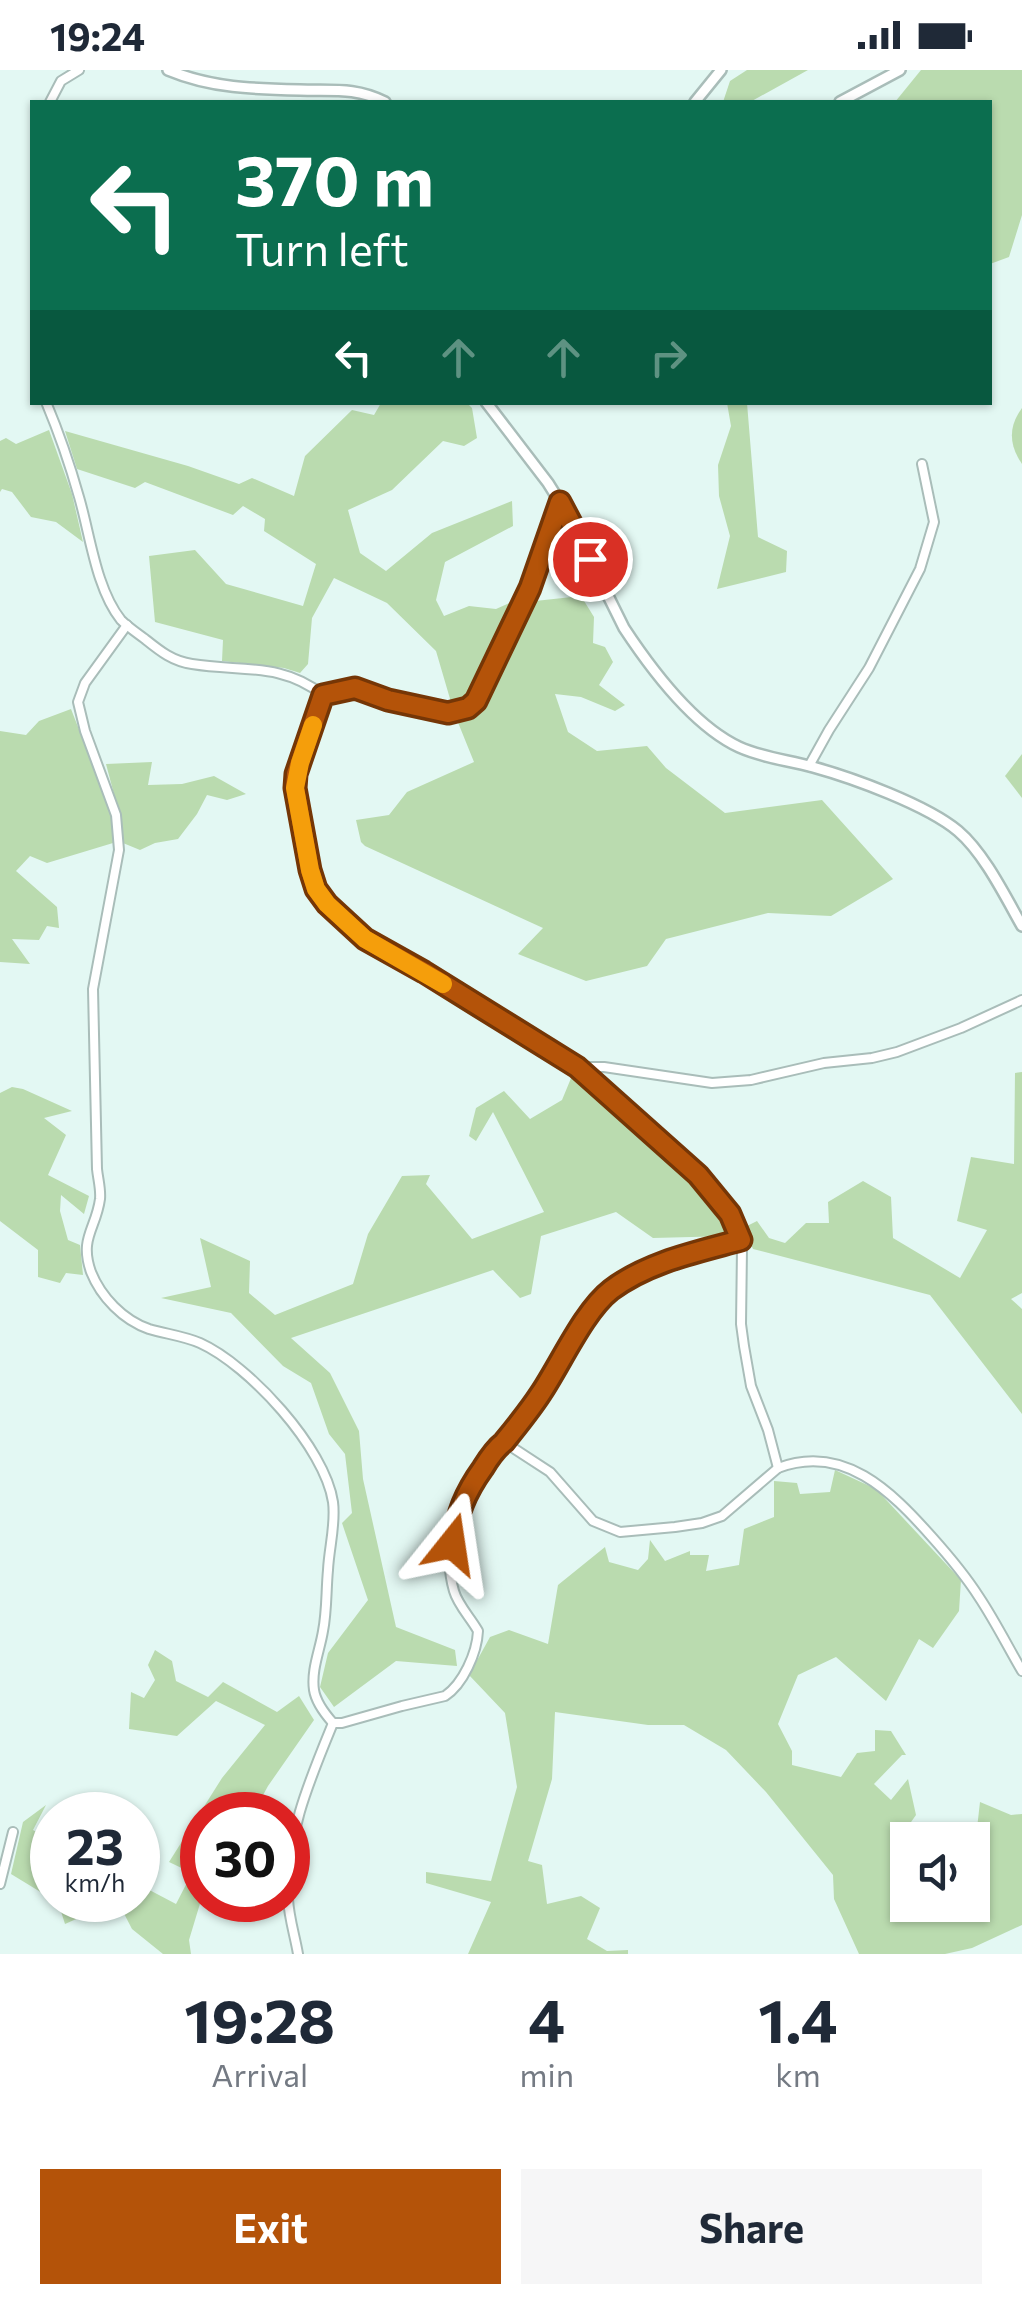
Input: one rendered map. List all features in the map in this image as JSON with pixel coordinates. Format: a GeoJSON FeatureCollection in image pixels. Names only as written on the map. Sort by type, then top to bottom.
{"type":"FeatureCollection","features":[{"type":"Feature","properties":{"kind":"street"},"geometry":{"type":"LineString","coordinates":[[51,100],[61,81],[80,70]]}},
{"type":"Feature","properties":{"kind":"street"},"geometry":{"type":"LineString","coordinates":[[168,70],[232,87],[360,91],[380,100]]}},
{"type":"Feature","properties":{"kind":"street"},"geometry":{"type":"LineString","coordinates":[[697,100],[721,70]]}},
{"type":"Feature","properties":{"kind":"street"},"geometry":{"type":"LineString","coordinates":[[844,100],[900,70]]}},
{"type":"Feature","properties":{"kind":"street"},"geometry":{"type":"LineString","coordinates":[[47,405],[80,498],[100,574],[111,603],[126,624],[162,654],[176,660],[288,674],[323,695],[350,688],[423,710],[448,713],[468,708],[476,701],[530,588],[560,502]]}},
{"type":"Feature","properties":{"kind":"street"},"geometry":{"type":"LineString","coordinates":[[488,405],[560,502],[624,628],[692,714],[736,746],[867,785],[936,816],[962,834],[1022,926]]}},
{"type":"Feature","properties":{"kind":"street"},"geometry":{"type":"LineString","coordinates":[[809,766],[869,668],[920,569],[934,522],[922,464]]}},
{"type":"Feature","properties":{"kind":"street"},"geometry":{"type":"LineString","coordinates":[[126,624],[86,683],[78,702],[116,815],[119,850],[94,989],[100,1191],[97,1212],[86,1238],[87,1256],[97,1283],[120,1312],[142,1326],[201,1343],[245,1374],[282,1409],[323,1474],[333,1502],[333,1520],[325,1619],[314,1688],[317,1700],[333,1723],[342,1724],[445,1696],[460,1682],[478,1638],[478,1631],[453,1586],[452,1544],[456,1519],[468,1488],[540,1396],[576,1335],[609,1292],[671,1260],[741,1240]]}},
{"type":"Feature","properties":{"kind":"street"},"geometry":{"type":"LineString","coordinates":[[323,695],[295,788],[310,870],[321,897],[365,939],[577,1067],[698,1175],[730,1214],[741,1240],[741,1324],[751,1386],[778,1468]]}},
{"type":"Feature","properties":{"kind":"street"},"geometry":{"type":"LineString","coordinates":[[577,1067],[604,1067],[712,1083],[751,1080],[897,1052],[1022,1000]]}},
{"type":"Feature","properties":{"kind":"street"},"geometry":{"type":"LineString","coordinates":[[504,1442],[550,1472],[593,1521],[620,1532],[675,1528],[722,1516],[778,1468],[789,1464],[819,1462],[860,1473],[904,1506],[971,1584],[1022,1672]]}},
{"type":"Feature","properties":{"kind":"street"},"geometry":{"type":"LineString","coordinates":[[776,1456],[789,1464]]}},
{"type":"Feature","properties":{"kind":"street"},"geometry":{"type":"LineString","coordinates":[[298,1954],[288,1900],[291,1851],[297,1820],[333,1723]]}},
{"type":"Feature","properties":{"kind":"street"},"geometry":{"type":"LineString","coordinates":[[0,1884],[13,1832]]}},
{"type":"Feature","properties":{"kind":"green space"},"geometry":{"type":"Polygon","coordinates":[[[747,70],[808,70],[754,100],[724,100],[730,81],[747,70]]]}},
{"type":"Feature","properties":{"kind":"green space"},"geometry":{"type":"Polygon","coordinates":[[[921,70],[1022,70],[1022,215],[1009,257],[992,263],[992,100],[897,100],[921,70]]]}},
{"type":"Feature","properties":{"kind":"green space"},"geometry":{"type":"Polygon","coordinates":[[[380,405],[469,405],[477,438],[464,446],[443,441],[392,490],[348,510],[360,553],[386,571],[432,533],[512,501],[513,526],[445,562],[436,600],[444,616],[469,606],[496,609],[518,599],[472,700],[453,709],[436,651],[387,603],[334,578],[312,618],[308,664],[300,673],[222,661],[223,640],[155,622],[149,556],[195,550],[226,584],[303,606],[316,564],[264,531],[265,519],[243,506],[233,515],[145,482],[135,488],[77,469],[65,431],[239,484],[252,478],[294,496],[305,456],[352,410],[374,415],[380,405]]]}},
{"type":"Feature","properties":{"kind":"green space"},"geometry":{"type":"Polygon","coordinates":[[[727,405],[747,405],[758,537],[787,551],[786,572],[717,589],[730,536],[719,496],[718,465],[731,426],[727,405]]]}},
{"type":"Feature","properties":{"kind":"green space"},"geometry":{"type":"Polygon","coordinates":[[[1022,408],[1022,464],[1012,436],[1022,408]]]}},
{"type":"Feature","properties":{"kind":"green space"},"geometry":{"type":"Polygon","coordinates":[[[49,430],[72,494],[83,542],[56,522],[31,517],[12,492],[0,492],[0,441],[6,438],[16,444],[49,430]]]}},
{"type":"Feature","properties":{"kind":"green space"},"geometry":{"type":"Polygon","coordinates":[[[581,596],[594,617],[593,643],[605,647],[613,662],[599,685],[625,705],[615,711],[581,697],[555,694],[568,732],[597,751],[647,746],[666,768],[725,813],[822,800],[893,879],[831,916],[768,913],[666,939],[647,966],[586,981],[518,954],[543,928],[365,846],[356,820],[389,815],[407,792],[474,762],[457,720],[480,704],[526,602],[581,596]]]}},
{"type":"Feature","properties":{"kind":"green space"},"geometry":{"type":"Polygon","coordinates":[[[71,709],[112,814],[113,843],[47,863],[30,856],[16,871],[57,907],[59,928],[47,926],[39,940],[12,939],[30,964],[0,962],[0,731],[26,735],[39,721],[71,709]]]}},
{"type":"Feature","properties":{"kind":"green space"},"geometry":{"type":"Polygon","coordinates":[[[1022,754],[1022,798],[1005,776],[1022,754]]]}},
{"type":"Feature","properties":{"kind":"green space"},"geometry":{"type":"Polygon","coordinates":[[[152,762],[148,785],[182,784],[214,776],[246,794],[227,800],[207,795],[178,839],[140,850],[123,843],[106,764],[152,762]]]}},
{"type":"Feature","properties":{"kind":"green space"},"geometry":{"type":"Polygon","coordinates":[[[574,1071],[663,1148],[728,1219],[730,1236],[653,1238],[616,1212],[541,1236],[531,1294],[520,1298],[493,1270],[291,1338],[330,1373],[359,1431],[363,1479],[396,1627],[455,1650],[457,1666],[396,1661],[334,1707],[320,1687],[328,1653],[368,1600],[342,1523],[352,1513],[345,1454],[329,1434],[311,1383],[283,1366],[231,1313],[161,1298],[211,1287],[200,1238],[250,1261],[249,1293],[275,1315],[353,1284],[368,1234],[402,1176],[430,1175],[426,1184],[472,1239],[544,1212],[493,1112],[476,1141],[469,1136],[476,1108],[504,1091],[530,1119],[562,1100],[574,1071]]]}},
{"type":"Feature","properties":{"kind":"green space"},"geometry":{"type":"Polygon","coordinates":[[[1022,1072],[1022,1293],[1011,1299],[1022,1309],[1022,1414],[930,1295],[753,1249],[743,1228],[757,1221],[769,1238],[785,1243],[806,1223],[829,1223],[828,1202],[863,1181],[891,1197],[893,1238],[960,1278],[987,1230],[957,1221],[971,1157],[1014,1164],[1015,1073],[1022,1072]]]}},
{"type":"Feature","properties":{"kind":"green space"},"geometry":{"type":"Polygon","coordinates":[[[12,1087],[72,1111],[44,1118],[66,1135],[48,1175],[89,1196],[84,1214],[61,1195],[60,1211],[68,1240],[80,1245],[83,1275],[66,1273],[60,1283],[38,1277],[38,1250],[0,1221],[0,1093],[12,1087]]]}},
{"type":"Feature","properties":{"kind":"green space"},"geometry":{"type":"Polygon","coordinates":[[[835,1470],[876,1489],[961,1580],[959,1611],[933,1648],[919,1639],[886,1701],[836,1657],[798,1675],[778,1724],[792,1751],[792,1765],[841,1777],[857,1753],[875,1751],[875,1730],[891,1731],[906,1755],[874,1784],[891,1800],[908,1779],[916,1815],[911,1822],[890,1822],[890,1922],[990,1922],[990,1822],[978,1822],[980,1802],[1011,1815],[1022,1814],[1022,1925],[972,1948],[945,1954],[859,1954],[834,1899],[833,1875],[766,1792],[726,1750],[684,1725],[648,1725],[555,1712],[552,1779],[528,1861],[542,1865],[547,1904],[581,1896],[600,1908],[587,1939],[607,1951],[628,1950],[628,1954],[468,1954],[491,1902],[426,1883],[426,1872],[491,1881],[517,1787],[505,1713],[469,1675],[490,1637],[509,1630],[548,1644],[558,1585],[605,1547],[609,1562],[638,1570],[648,1559],[650,1540],[665,1561],[690,1551],[690,1555],[709,1555],[706,1571],[739,1565],[744,1529],[774,1517],[774,1481],[797,1483],[800,1494],[830,1492],[835,1470]]]}},
{"type":"Feature","properties":{"kind":"green space"},"geometry":{"type":"Polygon","coordinates":[[[155,1650],[172,1661],[176,1681],[208,1697],[223,1682],[277,1712],[299,1696],[314,1720],[265,1792],[213,1792],[265,1725],[216,1701],[177,1736],[129,1729],[131,1692],[144,1698],[155,1680],[148,1665],[155,1650]]]}},
{"type":"Feature","properties":{"kind":"green space"},"geometry":{"type":"Polygon","coordinates":[[[30,1817],[30,1886],[11,1874],[23,1822],[30,1817]]]}},
{"type":"Feature","properties":{"kind":"green space"},"geometry":{"type":"Polygon","coordinates":[[[180,1845],[180,1867],[169,1862],[180,1845]]]}},
{"type":"Feature","properties":{"kind":"green space"},"geometry":{"type":"Polygon","coordinates":[[[160,1896],[176,1904],[180,1896],[180,1922],[194,1922],[189,1940],[191,1954],[163,1954],[128,1922],[160,1922],[160,1896]]]}},
{"type":"Feature","properties":{"kind":"slow traffic"},"geometry":{"type":"LineString","coordinates":[[313,725],[295,788],[316,889],[365,939],[443,984]]}},
{"type":"Feature","properties":{"kind":"route"},"geometry":{"type":"LineString","coordinates":[[452,1544],[459,1508],[468,1488],[540,1396],[597,1304],[642,1272],[741,1240],[730,1214],[698,1175],[577,1067],[365,939],[327,904],[316,889],[310,870],[295,788],[296,774],[323,695],[355,688],[423,710],[448,713],[459,712],[476,701],[530,588],[560,502],[590,559]]}}]}
